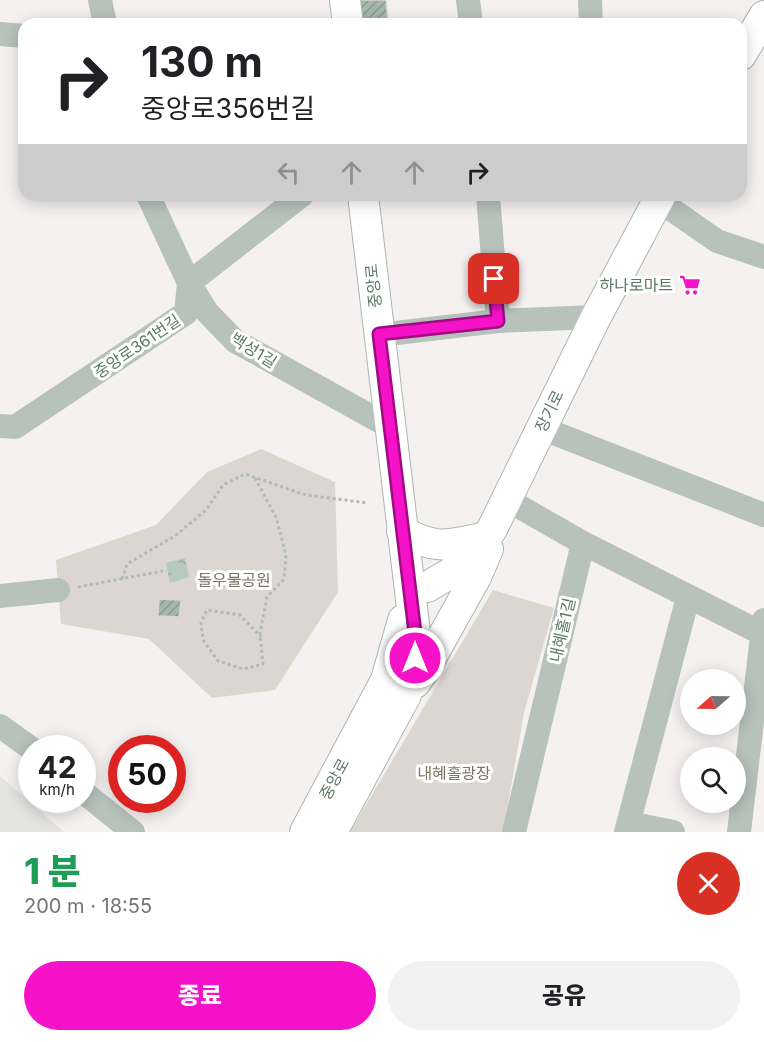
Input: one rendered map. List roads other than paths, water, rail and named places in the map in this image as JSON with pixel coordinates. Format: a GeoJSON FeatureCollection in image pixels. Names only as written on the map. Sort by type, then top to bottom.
{"type":"FeatureCollection","features":[{"type":"Feature","properties":{"kind":"main road"},"geometry":{"type":"LineString","coordinates":[[345,0],[347,18]]}},
{"type":"Feature","properties":{"kind":"main road"},"geometry":{"type":"LineString","coordinates":[[747,45],[764,16]]}},
{"type":"Feature","properties":{"kind":"main road","name":"중앙로"},"geometry":{"type":"LineString","coordinates":[[332,832],[406,695],[415,658],[415,633],[364,201]]}},
{"type":"Feature","properties":{"kind":"main road","name":"장기로"},"geometry":{"type":"LineString","coordinates":[[410,591],[427,587],[466,564],[489,533],[596,317],[657,201]]}},
{"type":"Feature","properties":{"kind":"main road"},"geometry":{"type":"LineString","coordinates":[[402,531],[431,545],[453,544],[489,533],[486,557],[476,577],[423,672],[406,695]]}},
{"type":"Feature","properties":{"kind":"main road","name":"중앙로"},"geometry":{"type":"LineString","coordinates":[[305,832],[386,680],[410,591]]}},
{"type":"Feature","properties":{"kind":"street"},"geometry":{"type":"LineString","coordinates":[[100,0],[104,18]]}},
{"type":"Feature","properties":{"kind":"street"},"geometry":{"type":"LineString","coordinates":[[468,0],[470,18]]}},
{"type":"Feature","properties":{"kind":"street"},"geometry":{"type":"LineString","coordinates":[[590,0],[591,18]]}},
{"type":"Feature","properties":{"kind":"street"},"geometry":{"type":"LineString","coordinates":[[0,34],[18,36]]}},
{"type":"Feature","properties":{"kind":"street","name":"백성1길"},"geometry":{"type":"LineString","coordinates":[[151,201],[189,282],[207,312],[235,341],[390,427]]}},
{"type":"Feature","properties":{"kind":"street"},"geometry":{"type":"LineString","coordinates":[[189,282],[294,201]]}},
{"type":"Feature","properties":{"kind":"street"},"geometry":{"type":"LineString","coordinates":[[488,201],[498,321]]}},
{"type":"Feature","properties":{"kind":"street","name":"장기로"},"geometry":{"type":"LineString","coordinates":[[664,201],[717,241],[764,257]]}},
{"type":"Feature","properties":{"kind":"street","name":"중앙로361번길"},"geometry":{"type":"LineString","coordinates":[[0,426],[15,427],[186,313],[189,282]]}},
{"type":"Feature","properties":{"kind":"street"},"geometry":{"type":"LineString","coordinates":[[379,334],[498,321],[596,317]]}},
{"type":"Feature","properties":{"kind":"street"},"geometry":{"type":"LineString","coordinates":[[540,428],[764,515]]}},
{"type":"Feature","properties":{"kind":"street"},"geometry":{"type":"LineString","coordinates":[[506,499],[583,543],[688,597],[763,626],[739,832]]}},
{"type":"Feature","properties":{"kind":"street","name":"내혜홀1길"},"geometry":{"type":"LineString","coordinates":[[514,832],[583,543]]}},
{"type":"Feature","properties":{"kind":"street"},"geometry":{"type":"LineString","coordinates":[[0,596],[58,590]]}},
{"type":"Feature","properties":{"kind":"street"},"geometry":{"type":"LineString","coordinates":[[673,832],[628,828],[688,597]]}},
{"type":"Feature","properties":{"kind":"street"},"geometry":{"type":"LineString","coordinates":[[0,726],[18,740]]}},
{"type":"Feature","properties":{"kind":"street"},"geometry":{"type":"LineString","coordinates":[[96,802],[134,832]]}},
{"type":"Feature","properties":{"kind":"water"},"geometry":{"type":"Polygon","coordinates":[[[185,558],[189,577],[170,583],[166,563],[185,558]]]}},
{"type":"Feature","properties":{"kind":"place","name":"하나로마트"},"geometry":{"type":"Point","coordinates":[690,285]}},
{"type":"Feature","properties":{"kind":"park label","name":"돌우물공원"},"geometry":{"type":"Point","coordinates":[234,580]}},
{"type":"Feature","properties":{"kind":"park label","name":"내혜홀광장"},"geometry":{"type":"Point","coordinates":[454,773]}}]}
